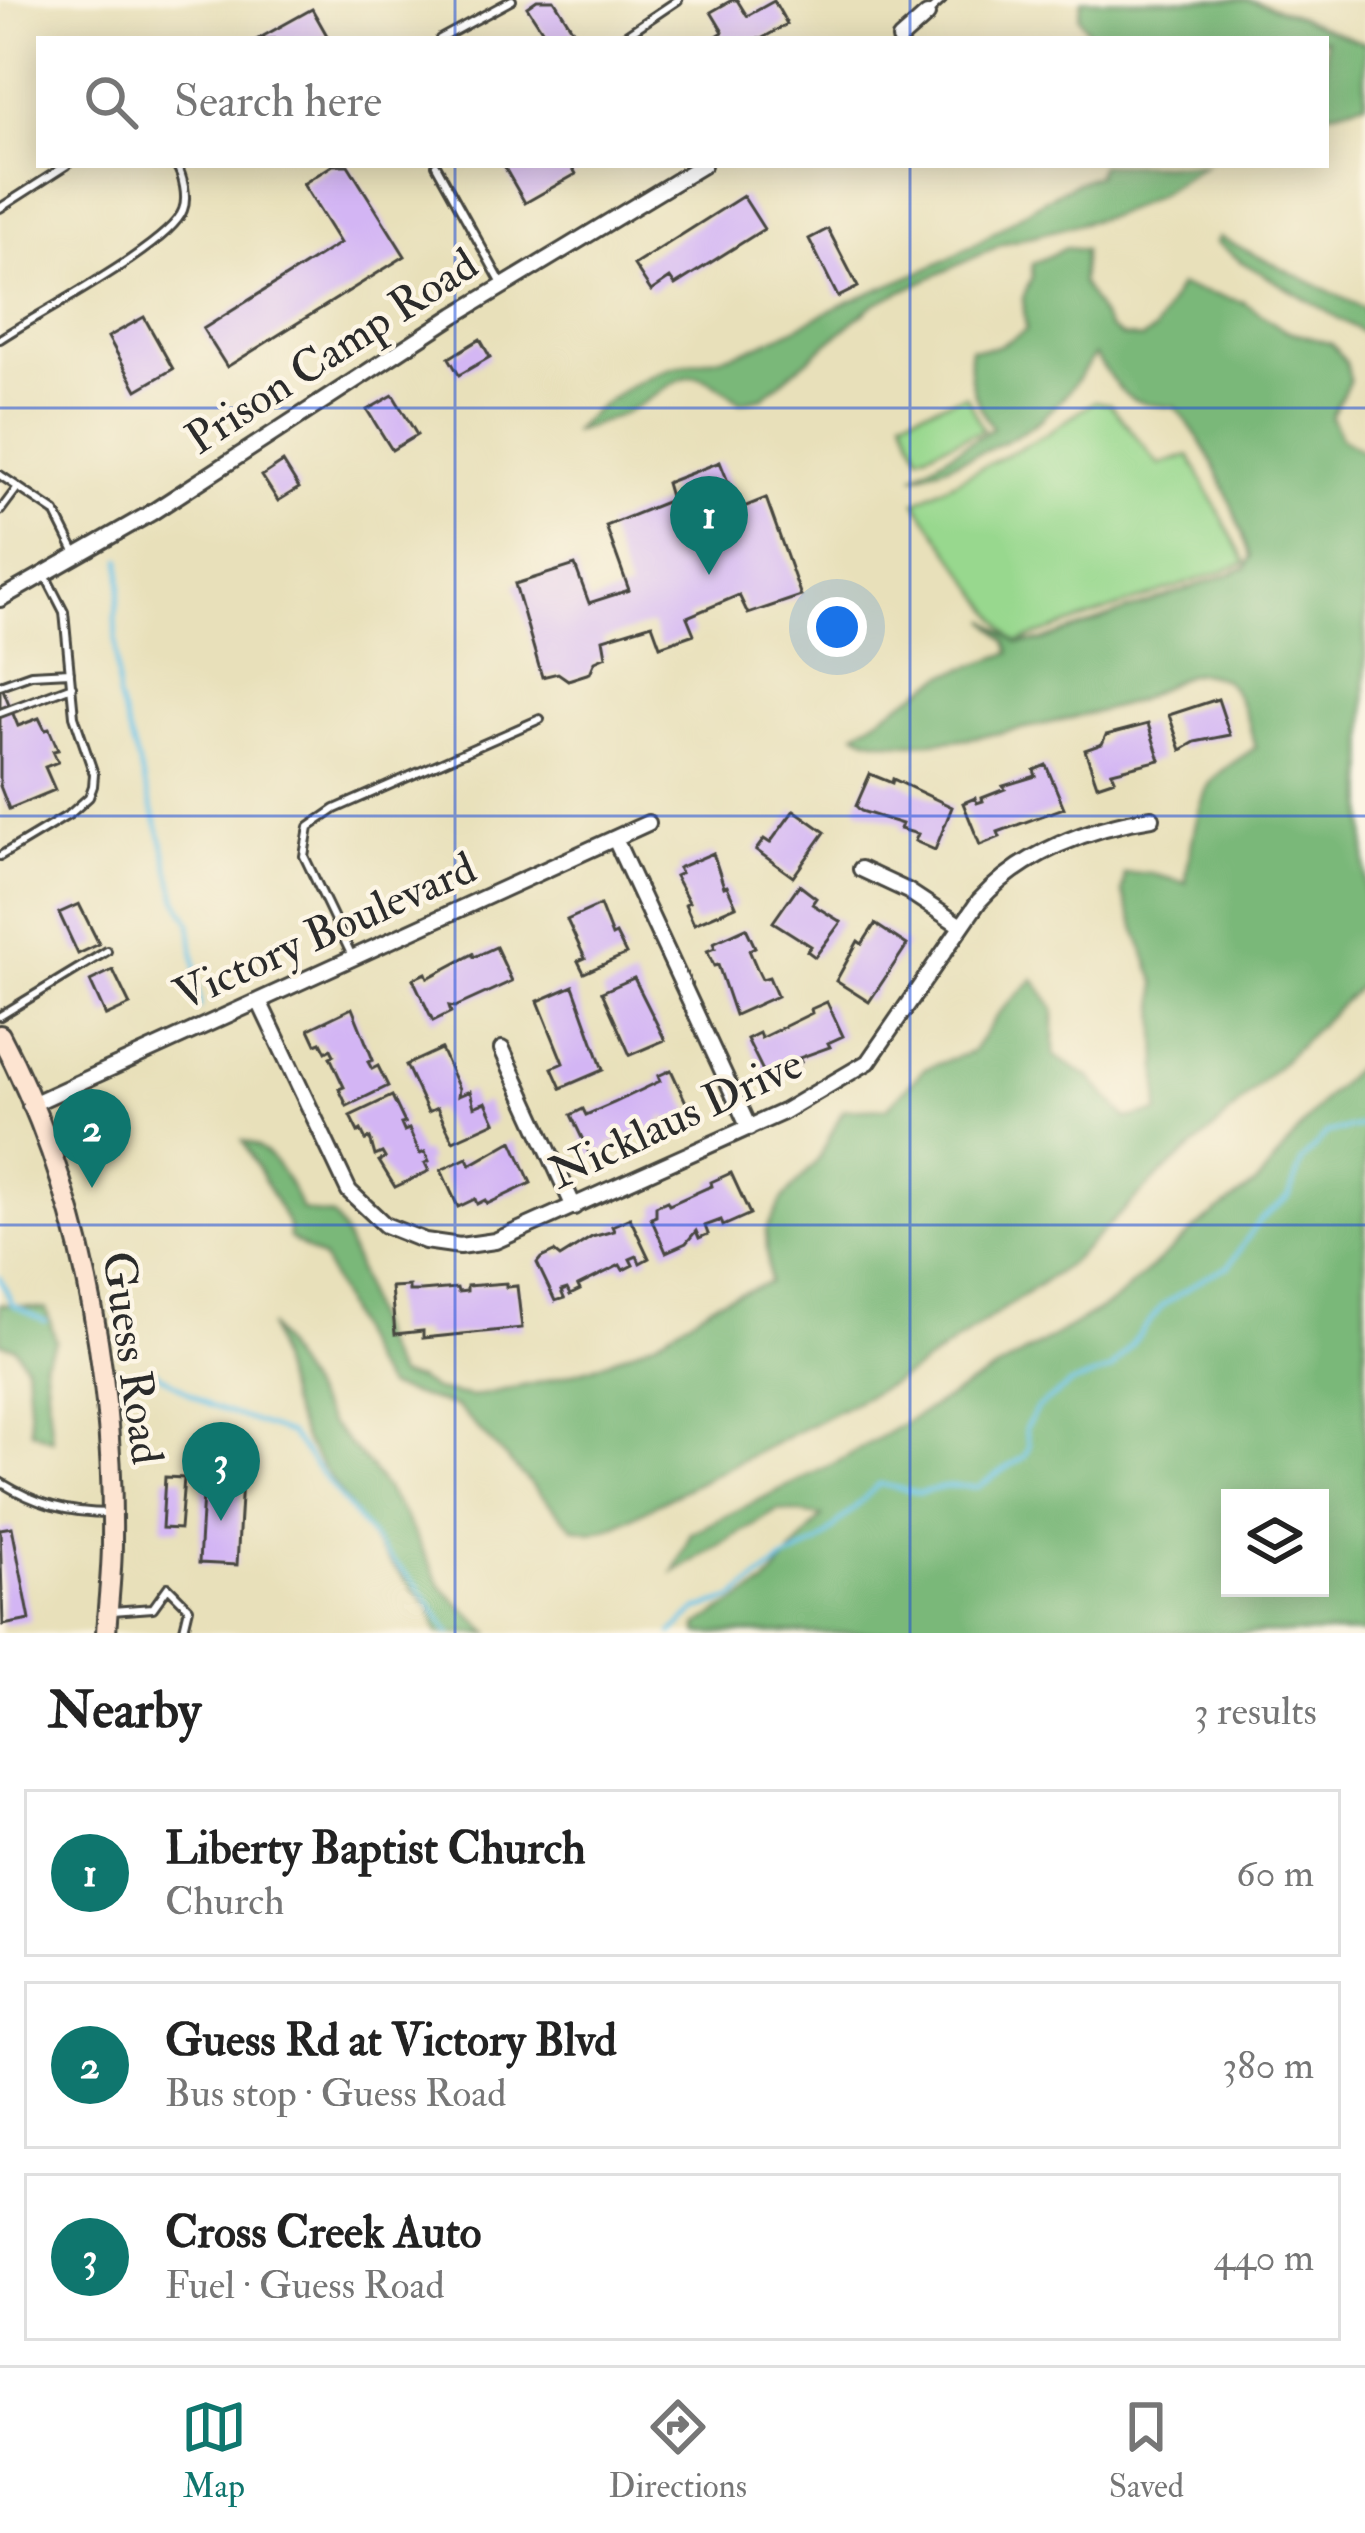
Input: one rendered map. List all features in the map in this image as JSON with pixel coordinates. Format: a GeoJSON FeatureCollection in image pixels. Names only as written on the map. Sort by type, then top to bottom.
{"type":"FeatureCollection","features":[{"type":"Feature","properties":{"kind":"main road","name":"Guess Road"},"geometry":{"type":"LineString","coordinates":[[0,1035],[51,1156],[84,1268],[101,1366],[112,1513],[106,1633]]}},
{"type":"Feature","properties":{"kind":"street"},"geometry":{"type":"LineString","coordinates":[[903,36],[927,14]]}},
{"type":"Feature","properties":{"kind":"street","name":"Prison Camp Road"},"geometry":{"type":"LineString","coordinates":[[0,599],[78,557],[680,171]]}},
{"type":"Feature","properties":{"kind":"street","name":"Nicklaus Drive"},"geometry":{"type":"LineString","coordinates":[[259,1001],[349,1191],[385,1225],[425,1241],[460,1246],[495,1241],[749,1128],[850,1076],[868,1062],[999,879],[1028,860],[1111,824],[1152,818]]}},
{"type":"Feature","properties":{"kind":"street","name":"Victory Boulevard"},"geometry":{"type":"LineString","coordinates":[[30,1105],[648,824]]}},
{"type":"Feature","properties":{"kind":"street"},"geometry":{"type":"LineString","coordinates":[[615,839],[749,1128]]}},
{"type":"Feature","properties":{"kind":"street"},"geometry":{"type":"LineString","coordinates":[[861,869],[961,926]]}},
{"type":"Feature","properties":{"kind":"street"},"geometry":{"type":"LineString","coordinates":[[502,1049],[574,1207]]}},
{"type":"Feature","properties":{"kind":"lane"},"geometry":{"type":"LineString","coordinates":[[446,36],[512,0]]}},
{"type":"Feature","properties":{"kind":"lane"},"geometry":{"type":"LineString","coordinates":[[624,36],[678,0]]}},
{"type":"Feature","properties":{"kind":"lane"},"geometry":{"type":"LineString","coordinates":[[927,14],[942,0]]}},
{"type":"Feature","properties":{"kind":"lane"},"geometry":{"type":"LineString","coordinates":[[0,208],[62,168]]}},
{"type":"Feature","properties":{"kind":"lane"},"geometry":{"type":"LineString","coordinates":[[0,339],[166,236],[184,208],[178,168]]}},
{"type":"Feature","properties":{"kind":"lane"},"geometry":{"type":"LineString","coordinates":[[438,168],[503,285]]}},
{"type":"Feature","properties":{"kind":"lane"},"geometry":{"type":"LineString","coordinates":[[0,475],[55,512],[78,557]]}},
{"type":"Feature","properties":{"kind":"lane"},"geometry":{"type":"LineString","coordinates":[[0,511],[18,487]]}},
{"type":"Feature","properties":{"kind":"lane"},"geometry":{"type":"LineString","coordinates":[[0,856],[70,814],[89,797],[94,775],[74,716],[64,612],[44,574]]}},
{"type":"Feature","properties":{"kind":"lane"},"geometry":{"type":"LineString","coordinates":[[0,685],[31,674],[70,672]]}},
{"type":"Feature","properties":{"kind":"lane"},"geometry":{"type":"LineString","coordinates":[[0,713],[72,686]]}},
{"type":"Feature","properties":{"kind":"lane"},"geometry":{"type":"LineString","coordinates":[[354,959],[304,856],[308,827],[335,809],[540,719]]}},
{"type":"Feature","properties":{"kind":"lane"},"geometry":{"type":"LineString","coordinates":[[0,1016],[107,951]]}},
{"type":"Feature","properties":{"kind":"lane"},"geometry":{"type":"LineString","coordinates":[[0,1482],[39,1504],[73,1513],[112,1513]]}},
{"type":"Feature","properties":{"kind":"lane"},"geometry":{"type":"LineString","coordinates":[[107,1611],[153,1608],[168,1587],[189,1608],[183,1633]]}},
{"type":"Feature","properties":{"kind":"green space"},"geometry":{"type":"Polygon","coordinates":[[[1082,0],[1248,0],[1365,43],[1365,102],[1329,112],[1329,36],[1091,36],[1079,17],[1082,0]]]}},
{"type":"Feature","properties":{"kind":"green space"},"geometry":{"type":"Polygon","coordinates":[[[1099,168],[1199,168],[1117,214],[1005,243],[874,304],[763,397],[740,402],[708,380],[686,377],[627,412],[572,433],[605,403],[644,379],[778,337],[930,268],[1097,175],[1099,168]]]}},
{"type":"Feature","properties":{"kind":"green space"},"geometry":{"type":"Polygon","coordinates":[[[1219,237],[1365,309],[1365,334],[1241,261],[1216,242],[1219,237]]]}},
{"type":"Feature","properties":{"kind":"green space"},"geometry":{"type":"Polygon","coordinates":[[[1066,248],[1084,250],[1081,282],[1109,328],[1121,336],[1142,339],[1155,330],[1179,286],[1243,302],[1284,330],[1332,344],[1346,362],[1350,380],[1331,417],[1341,438],[1365,453],[1365,980],[1069,1264],[909,1374],[614,1526],[591,1532],[573,1528],[457,1407],[387,1387],[371,1366],[323,1259],[289,1238],[289,1226],[243,1141],[272,1159],[302,1210],[333,1216],[398,1376],[417,1379],[434,1390],[472,1397],[594,1367],[657,1340],[719,1300],[769,1283],[766,1230],[783,1199],[819,1159],[843,1110],[887,1108],[924,1069],[972,1052],[1000,1012],[1034,979],[1054,1009],[1054,1056],[1089,1077],[1127,1119],[1159,1112],[1156,983],[1122,892],[1125,874],[1148,873],[1186,883],[1194,831],[1211,782],[1256,747],[1230,686],[1218,677],[1197,673],[1138,700],[989,735],[909,743],[856,732],[945,675],[1010,653],[987,620],[1018,643],[1042,641],[1246,568],[1251,557],[1220,478],[1175,407],[1143,403],[1125,394],[1094,355],[1055,407],[1025,430],[913,476],[993,428],[974,390],[971,348],[993,347],[1026,330],[1023,298],[1032,264],[1066,248]]]}},
{"type":"Feature","properties":{"kind":"green space"},"geometry":{"type":"Polygon","coordinates":[[[966,395],[983,430],[919,455],[903,417],[966,395]]]}},
{"type":"Feature","properties":{"kind":"green space"},"geometry":{"type":"Polygon","coordinates":[[[1095,401],[1110,404],[1159,465],[1189,455],[1246,563],[1015,643],[915,502],[1045,435],[1095,401]]]}},
{"type":"Feature","properties":{"kind":"green space"},"geometry":{"type":"Polygon","coordinates":[[[1365,1059],[1365,1633],[698,1633],[698,1625],[765,1585],[822,1516],[778,1510],[674,1572],[691,1533],[839,1461],[1113,1302],[1198,1226],[1257,1183],[1323,1101],[1365,1059]]]}},
{"type":"Feature","properties":{"kind":"green space"},"geometry":{"type":"Polygon","coordinates":[[[0,1304],[46,1309],[56,1341],[44,1361],[52,1440],[31,1431],[26,1366],[15,1347],[0,1343],[0,1304]]]}},
{"type":"Feature","properties":{"kind":"green space"},"geometry":{"type":"Polygon","coordinates":[[[269,1325],[330,1424],[370,1467],[405,1517],[442,1588],[490,1633],[438,1633],[429,1607],[380,1551],[305,1441],[289,1403],[269,1325]]]}},
{"type":"Feature","properties":{"kind":"building"},"geometry":{"type":"Polygon","coordinates":[[[537,0],[554,0],[576,35],[546,36],[527,7],[537,0]]]}},
{"type":"Feature","properties":{"kind":"building"},"geometry":{"type":"Polygon","coordinates":[[[737,0],[747,16],[774,1],[787,24],[766,36],[717,36],[723,32],[711,12],[737,0]]]}},
{"type":"Feature","properties":{"kind":"building"},"geometry":{"type":"Polygon","coordinates":[[[312,9],[327,36],[263,36],[312,9]]]}},
{"type":"Feature","properties":{"kind":"building"},"geometry":{"type":"Polygon","coordinates":[[[328,168],[350,168],[405,256],[227,367],[203,329],[340,243],[303,184],[328,168]]]}},
{"type":"Feature","properties":{"kind":"building"},"geometry":{"type":"Polygon","coordinates":[[[505,168],[573,168],[576,174],[525,203],[505,168]]]}},
{"type":"Feature","properties":{"kind":"building"},"geometry":{"type":"Polygon","coordinates":[[[743,196],[764,229],[675,285],[670,278],[651,291],[634,265],[743,196]]]}},
{"type":"Feature","properties":{"kind":"building"},"geometry":{"type":"Polygon","coordinates":[[[828,229],[858,287],[838,297],[809,239],[828,229]]]}},
{"type":"Feature","properties":{"kind":"building"},"geometry":{"type":"Polygon","coordinates":[[[144,317],[173,369],[137,390],[108,337],[144,317]]]}},
{"type":"Feature","properties":{"kind":"building"},"geometry":{"type":"Polygon","coordinates":[[[480,339],[490,357],[459,375],[449,358],[480,339]]]}},
{"type":"Feature","properties":{"kind":"building"},"geometry":{"type":"Polygon","coordinates":[[[393,395],[417,435],[392,450],[367,410],[393,395]]]}},
{"type":"Feature","properties":{"kind":"building"},"geometry":{"type":"Polygon","coordinates":[[[283,462],[299,488],[278,501],[262,476],[283,462]]]}},
{"type":"Feature","properties":{"kind":"building"},"geometry":{"type":"Polygon","coordinates":[[[720,462],[739,509],[766,498],[801,596],[748,614],[739,595],[687,617],[694,634],[660,646],[652,624],[603,639],[606,656],[595,661],[590,673],[568,680],[558,673],[542,677],[515,584],[575,565],[589,603],[629,590],[606,526],[671,500],[666,483],[720,462]]]}},
{"type":"Feature","properties":{"kind":"building"},"geometry":{"type":"Polygon","coordinates":[[[0,682],[18,726],[39,718],[58,750],[53,751],[58,762],[45,767],[55,790],[9,809],[0,786],[0,682]]]}},
{"type":"Feature","properties":{"kind":"building"},"geometry":{"type":"Polygon","coordinates":[[[1218,699],[1230,735],[1181,750],[1169,715],[1218,699]]]}},
{"type":"Feature","properties":{"kind":"building"},"geometry":{"type":"Polygon","coordinates":[[[1148,724],[1160,760],[1112,772],[1115,779],[1097,785],[1085,750],[1102,744],[1106,735],[1148,724]]]}},
{"type":"Feature","properties":{"kind":"building"},"geometry":{"type":"Polygon","coordinates":[[[1046,765],[1064,808],[998,832],[1000,837],[980,845],[963,803],[975,798],[977,803],[983,801],[1003,786],[1036,776],[1034,770],[1046,765]]]}},
{"type":"Feature","properties":{"kind":"building"},"geometry":{"type":"Polygon","coordinates":[[[870,774],[892,783],[893,779],[952,807],[935,850],[915,841],[918,834],[900,829],[902,824],[856,806],[870,774]]]}},
{"type":"Feature","properties":{"kind":"building"},"geometry":{"type":"Polygon","coordinates":[[[794,810],[825,832],[793,877],[756,850],[764,839],[770,843],[794,810]]]}},
{"type":"Feature","properties":{"kind":"building"},"geometry":{"type":"Polygon","coordinates":[[[713,853],[736,906],[694,924],[675,876],[681,873],[678,868],[713,853]]]}},
{"type":"Feature","properties":{"kind":"building"},"geometry":{"type":"Polygon","coordinates":[[[799,885],[816,898],[812,904],[841,922],[815,957],[807,951],[811,946],[773,922],[799,885]]]}},
{"type":"Feature","properties":{"kind":"building"},"geometry":{"type":"Polygon","coordinates":[[[79,904],[99,944],[78,954],[59,913],[79,904]]]}},
{"type":"Feature","properties":{"kind":"building"},"geometry":{"type":"Polygon","coordinates":[[[600,905],[612,936],[616,934],[626,954],[584,973],[578,961],[585,958],[567,920],[600,905]]]}},
{"type":"Feature","properties":{"kind":"building"},"geometry":{"type":"Polygon","coordinates":[[[875,924],[907,945],[869,1002],[836,981],[858,941],[862,944],[875,924]]]}},
{"type":"Feature","properties":{"kind":"building"},"geometry":{"type":"Polygon","coordinates":[[[746,928],[759,973],[762,979],[769,977],[777,996],[735,1015],[718,965],[714,966],[707,951],[715,948],[713,943],[746,928]]]}},
{"type":"Feature","properties":{"kind":"building"},"geometry":{"type":"Polygon","coordinates":[[[496,947],[512,981],[449,1006],[451,1012],[433,1021],[413,979],[426,973],[428,978],[496,947]]]}},
{"type":"Feature","properties":{"kind":"building"},"geometry":{"type":"Polygon","coordinates":[[[113,970],[130,1005],[106,1016],[90,981],[113,970]]]}},
{"type":"Feature","properties":{"kind":"building"},"geometry":{"type":"Polygon","coordinates":[[[634,978],[665,1040],[630,1055],[602,992],[634,978]]]}},
{"type":"Feature","properties":{"kind":"building"},"geometry":{"type":"Polygon","coordinates":[[[573,986],[603,1070],[561,1088],[552,1068],[563,1063],[538,1001],[573,986]]]}},
{"type":"Feature","properties":{"kind":"building"},"geometry":{"type":"Polygon","coordinates":[[[827,1002],[843,1036],[767,1079],[747,1039],[759,1033],[761,1038],[827,1002]]]}},
{"type":"Feature","properties":{"kind":"building"},"geometry":{"type":"Polygon","coordinates":[[[352,1008],[373,1060],[368,1062],[372,1069],[378,1066],[388,1086],[347,1106],[330,1057],[334,1055],[321,1042],[316,1044],[309,1029],[352,1008]]]}},
{"type":"Feature","properties":{"kind":"building"},"geometry":{"type":"Polygon","coordinates":[[[441,1049],[458,1096],[470,1091],[474,1107],[486,1102],[495,1122],[453,1141],[437,1108],[428,1112],[406,1065],[441,1049]]]}},
{"type":"Feature","properties":{"kind":"building"},"geometry":{"type":"Polygon","coordinates":[[[671,1070],[690,1111],[669,1121],[666,1115],[656,1126],[608,1144],[610,1148],[591,1157],[571,1115],[583,1109],[586,1115],[614,1103],[660,1081],[658,1076],[671,1070]]]}},
{"type":"Feature","properties":{"kind":"building"},"geometry":{"type":"Polygon","coordinates":[[[392,1096],[404,1131],[409,1129],[420,1154],[425,1152],[429,1161],[425,1163],[429,1171],[395,1187],[379,1161],[385,1158],[382,1153],[375,1156],[370,1138],[358,1132],[350,1116],[392,1096]]]}},
{"type":"Feature","properties":{"kind":"building"},"geometry":{"type":"Polygon","coordinates":[[[512,1141],[531,1183],[487,1204],[485,1200],[477,1204],[475,1199],[458,1207],[441,1170],[467,1158],[470,1165],[512,1141]]]}},
{"type":"Feature","properties":{"kind":"building"},"geometry":{"type":"Polygon","coordinates":[[[731,1173],[750,1214],[723,1226],[721,1220],[705,1226],[708,1234],[699,1238],[696,1231],[686,1243],[666,1252],[651,1218],[656,1216],[656,1206],[667,1201],[669,1205],[731,1173]]]}},
{"type":"Feature","properties":{"kind":"building"},"geometry":{"type":"Polygon","coordinates":[[[630,1218],[649,1258],[640,1263],[637,1256],[630,1259],[633,1265],[623,1270],[620,1265],[578,1286],[580,1290],[570,1295],[567,1289],[561,1291],[564,1298],[555,1301],[537,1263],[541,1258],[554,1252],[560,1257],[630,1218]]]}},
{"type":"Feature","properties":{"kind":"building"},"geometry":{"type":"Polygon","coordinates":[[[506,1283],[506,1287],[517,1286],[522,1328],[423,1338],[423,1331],[395,1334],[391,1287],[409,1286],[409,1291],[457,1288],[458,1292],[467,1291],[467,1286],[506,1283]]]}},
{"type":"Feature","properties":{"kind":"building"},"geometry":{"type":"Polygon","coordinates":[[[165,1477],[184,1478],[180,1529],[162,1528],[165,1477]]]}},
{"type":"Feature","properties":{"kind":"building"},"geometry":{"type":"Polygon","coordinates":[[[204,1477],[242,1480],[237,1565],[199,1563],[204,1477]]]}},
{"type":"Feature","properties":{"kind":"building"},"geometry":{"type":"Polygon","coordinates":[[[12,1527],[30,1620],[3,1625],[0,1529],[12,1527]]]}},
{"type":"Feature","properties":{"kind":"waterway"},"geometry":{"type":"LineString","coordinates":[[121,559],[115,618],[118,698],[177,900],[190,922],[200,1007]]}},
{"type":"Feature","properties":{"kind":"waterway"},"geometry":{"type":"LineString","coordinates":[[672,1633],[698,1609],[732,1599],[782,1561],[818,1543],[879,1484],[919,1493],[949,1486],[978,1487],[1025,1456],[1029,1446],[1025,1429],[1037,1408],[1071,1384],[1111,1370],[1163,1305],[1229,1266],[1258,1222],[1289,1197],[1302,1161],[1327,1133],[1365,1125]]}},
{"type":"Feature","properties":{"kind":"waterway"},"geometry":{"type":"LineString","coordinates":[[0,1277],[12,1304],[45,1321]]}},
{"type":"Feature","properties":{"kind":"waterway"},"geometry":{"type":"LineString","coordinates":[[153,1370],[210,1406],[290,1434],[385,1554],[416,1584],[450,1633]]}},
{"type":"Feature","properties":{"kind":"place","name":"Liberty Baptist Church"},"geometry":{"type":"Point","coordinates":[709,575]}},
{"type":"Feature","properties":{"kind":"place","name":"Guess Rd at Victory Blvd"},"geometry":{"type":"Point","coordinates":[92,1188]}},
{"type":"Feature","properties":{"kind":"place","name":"Cross Creek Auto"},"geometry":{"type":"Point","coordinates":[221,1521]}}]}
